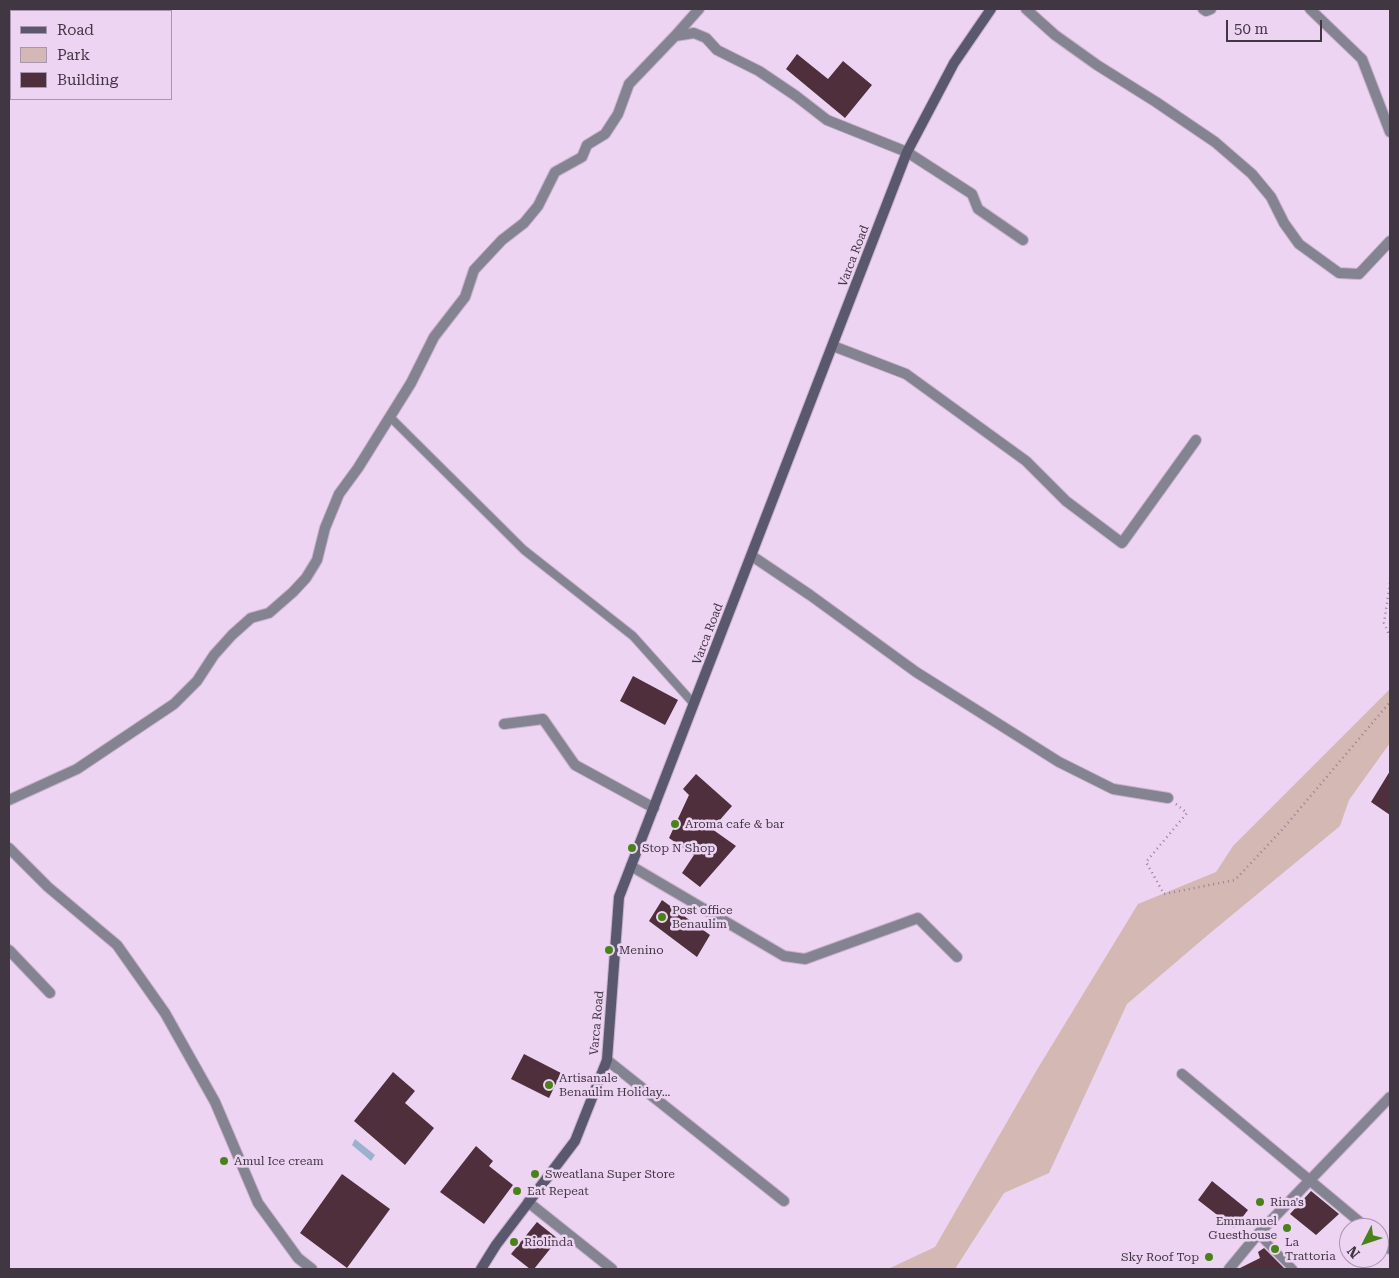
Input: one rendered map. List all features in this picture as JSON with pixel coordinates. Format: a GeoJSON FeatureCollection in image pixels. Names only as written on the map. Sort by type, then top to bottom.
{"type":"FeatureCollection","features":[{"type":"Feature","properties":{"kind":"main road","name":"Varca Road"},"geometry":{"type":"LineString","coordinates":[[481,1269],[496,1245],[575,1141],[607,1060],[619,897],[907,152],[954,63],[991,9]]}},
{"type":"Feature","properties":{"kind":"street"},"geometry":{"type":"LineString","coordinates":[[9,800],[77,769],[174,704],[197,681],[214,656],[232,635],[251,618],[269,613],[306,578],[317,560],[325,528],[338,494],[358,468],[412,383],[434,337],[465,297],[474,270],[538,206],[554,172],[582,157],[587,145],[605,134],[618,114],[629,84],[700,9]]}},
{"type":"Feature","properties":{"kind":"street"},"geometry":{"type":"LineString","coordinates":[[1026,9],[1055,35],[1215,142],[1252,174],[1271,197],[1284,223],[1299,244],[1340,273],[1359,274],[1390,241]]}},
{"type":"Feature","properties":{"kind":"street"},"geometry":{"type":"LineString","coordinates":[[1203,9],[1206,12],[1210,9]]}},
{"type":"Feature","properties":{"kind":"street"},"geometry":{"type":"LineString","coordinates":[[1310,9],[1362,59],[1390,132]]}},
{"type":"Feature","properties":{"kind":"street"},"geometry":{"type":"LineString","coordinates":[[675,36],[694,33],[706,38],[717,50],[759,71],[827,120],[907,152],[972,194],[978,209],[1023,240]]}},
{"type":"Feature","properties":{"kind":"street"},"geometry":{"type":"LineString","coordinates":[[833,346],[906,374],[1026,462],[1066,501],[1122,543],[1196,440]]}},
{"type":"Feature","properties":{"kind":"street"},"geometry":{"type":"LineString","coordinates":[[752,556],[810,595],[916,672],[1059,762],[1113,789],[1168,798]]}},
{"type":"Feature","properties":{"kind":"street"},"geometry":{"type":"LineString","coordinates":[[504,724],[543,719],[575,765],[654,808]]}},
{"type":"Feature","properties":{"kind":"street"},"geometry":{"type":"LineString","coordinates":[[9,848],[48,887],[117,945],[165,1013],[216,1102],[258,1203],[298,1258],[312,1269]]}},
{"type":"Feature","properties":{"kind":"street"},"geometry":{"type":"LineString","coordinates":[[631,866],[784,956],[805,959],[918,918],[957,956]]}},
{"type":"Feature","properties":{"kind":"street"},"geometry":{"type":"LineString","coordinates":[[9,950],[50,993]]}},
{"type":"Feature","properties":{"kind":"street"},"geometry":{"type":"LineString","coordinates":[[607,1060],[784,1201]]}},
{"type":"Feature","properties":{"kind":"street"},"geometry":{"type":"LineString","coordinates":[[1182,1074],[1355,1218]]}},
{"type":"Feature","properties":{"kind":"street"},"geometry":{"type":"LineString","coordinates":[[1229,1269],[1258,1234],[1390,1097]]}},
{"type":"Feature","properties":{"kind":"street"},"geometry":{"type":"LineString","coordinates":[[528,1202],[612,1269]]}},
{"type":"Feature","properties":{"kind":"lane"},"geometry":{"type":"LineString","coordinates":[[390,417],[524,550],[633,636],[694,704]]}},
{"type":"Feature","properties":{"kind":"lane"},"geometry":{"type":"LineString","coordinates":[[1258,1234],[1293,1269]]}},
{"type":"Feature","properties":{"kind":"path"},"geometry":{"type":"LineString","coordinates":[[1390,583],[1384,623],[1390,637]]}},
{"type":"Feature","properties":{"kind":"path"},"geometry":{"type":"LineString","coordinates":[[1168,798],[1187,813],[1146,862],[1164,894],[1234,880],[1281,831],[1390,702]]}},
{"type":"Feature","properties":{"kind":"green space"},"geometry":{"type":"Polygon","coordinates":[[[1390,689],[1390,743],[1349,800],[1340,826],[1127,1004],[1049,1173],[1004,1193],[955,1269],[888,1269],[935,1247],[1038,1068],[1138,904],[1216,872],[1233,846],[1390,689]]]}},
{"type":"Feature","properties":{"kind":"water"},"geometry":{"type":"Polygon","coordinates":[[[355,1139],[375,1155],[371,1161],[352,1145],[355,1139]]]}},
{"type":"Feature","properties":{"kind":"building"},"geometry":{"type":"Polygon","coordinates":[[[797,54],[828,79],[843,61],[872,85],[845,118],[786,69],[797,54]]]}},
{"type":"Feature","properties":{"kind":"building"},"geometry":{"type":"Polygon","coordinates":[[[633,676],[678,700],[665,725],[620,701],[633,676]]]}},
{"type":"Feature","properties":{"kind":"building"},"geometry":{"type":"Polygon","coordinates":[[[1390,771],[1390,815],[1371,802],[1390,771]]]}},
{"type":"Feature","properties":{"kind":"building"},"geometry":{"type":"Polygon","coordinates":[[[696,774],[732,806],[712,829],[736,846],[700,887],[682,873],[694,855],[669,838],[689,795],[683,789],[696,774]]]}},
{"type":"Feature","properties":{"kind":"building"},"geometry":{"type":"Polygon","coordinates":[[[662,900],[710,935],[697,957],[649,921],[662,900]]]}},
{"type":"Feature","properties":{"kind":"building"},"geometry":{"type":"Polygon","coordinates":[[[524,1054],[561,1073],[549,1098],[511,1079],[524,1054]]]}},
{"type":"Feature","properties":{"kind":"building"},"geometry":{"type":"Polygon","coordinates":[[[393,1072],[415,1091],[405,1103],[434,1128],[405,1165],[354,1121],[393,1072]]]}},
{"type":"Feature","properties":{"kind":"building"},"geometry":{"type":"Polygon","coordinates":[[[476,1146],[493,1161],[489,1166],[513,1185],[484,1224],[440,1192],[476,1146]]]}},
{"type":"Feature","properties":{"kind":"building"},"geometry":{"type":"Polygon","coordinates":[[[342,1174],[390,1209],[347,1268],[300,1233],[342,1174]]]}},
{"type":"Feature","properties":{"kind":"building"},"geometry":{"type":"Polygon","coordinates":[[[1212,1181],[1248,1210],[1234,1228],[1198,1200],[1212,1181]]]}},
{"type":"Feature","properties":{"kind":"building"},"geometry":{"type":"Polygon","coordinates":[[[1311,1191],[1339,1214],[1316,1235],[1290,1214],[1311,1191]]]}},
{"type":"Feature","properties":{"kind":"building"},"geometry":{"type":"Polygon","coordinates":[[[537,1222],[558,1239],[534,1269],[530,1269],[511,1254],[537,1222]]]}},
{"type":"Feature","properties":{"kind":"building"},"geometry":{"type":"Polygon","coordinates":[[[1264,1248],[1285,1269],[1238,1269],[1260,1258],[1258,1252],[1264,1248]]]}},
{"type":"Feature","properties":{"kind":"place","name":"Aroma cafe & bar"},"geometry":{"type":"Point","coordinates":[675,824]}},
{"type":"Feature","properties":{"kind":"place","name":"Stop N Shop"},"geometry":{"type":"Point","coordinates":[632,848]}},
{"type":"Feature","properties":{"kind":"place","name":"Post office Benaulim"},"geometry":{"type":"Point","coordinates":[662,917]}},
{"type":"Feature","properties":{"kind":"place","name":"Menino"},"geometry":{"type":"Point","coordinates":[609,950]}},
{"type":"Feature","properties":{"kind":"place","name":"Artisanale Benaulim Holiday…"},"geometry":{"type":"Point","coordinates":[549,1085]}},
{"type":"Feature","properties":{"kind":"place","name":"Amul Ice cream"},"geometry":{"type":"Point","coordinates":[224,1161]}},
{"type":"Feature","properties":{"kind":"place","name":"Sweatlana Super Store"},"geometry":{"type":"Point","coordinates":[535,1174]}},
{"type":"Feature","properties":{"kind":"place","name":"Eat Repeat"},"geometry":{"type":"Point","coordinates":[517,1191]}},
{"type":"Feature","properties":{"kind":"place","name":"Rina's"},"geometry":{"type":"Point","coordinates":[1260,1202]}},
{"type":"Feature","properties":{"kind":"place","name":"Emmanuel Guesthouse"},"geometry":{"type":"Point","coordinates":[1287,1228]}},
{"type":"Feature","properties":{"kind":"place","name":"Riolinda"},"geometry":{"type":"Point","coordinates":[514,1242]}},
{"type":"Feature","properties":{"kind":"place","name":"La Trattoria"},"geometry":{"type":"Point","coordinates":[1275,1249]}},
{"type":"Feature","properties":{"kind":"place","name":"Sky Roof Top"},"geometry":{"type":"Point","coordinates":[1209,1257]}}]}
